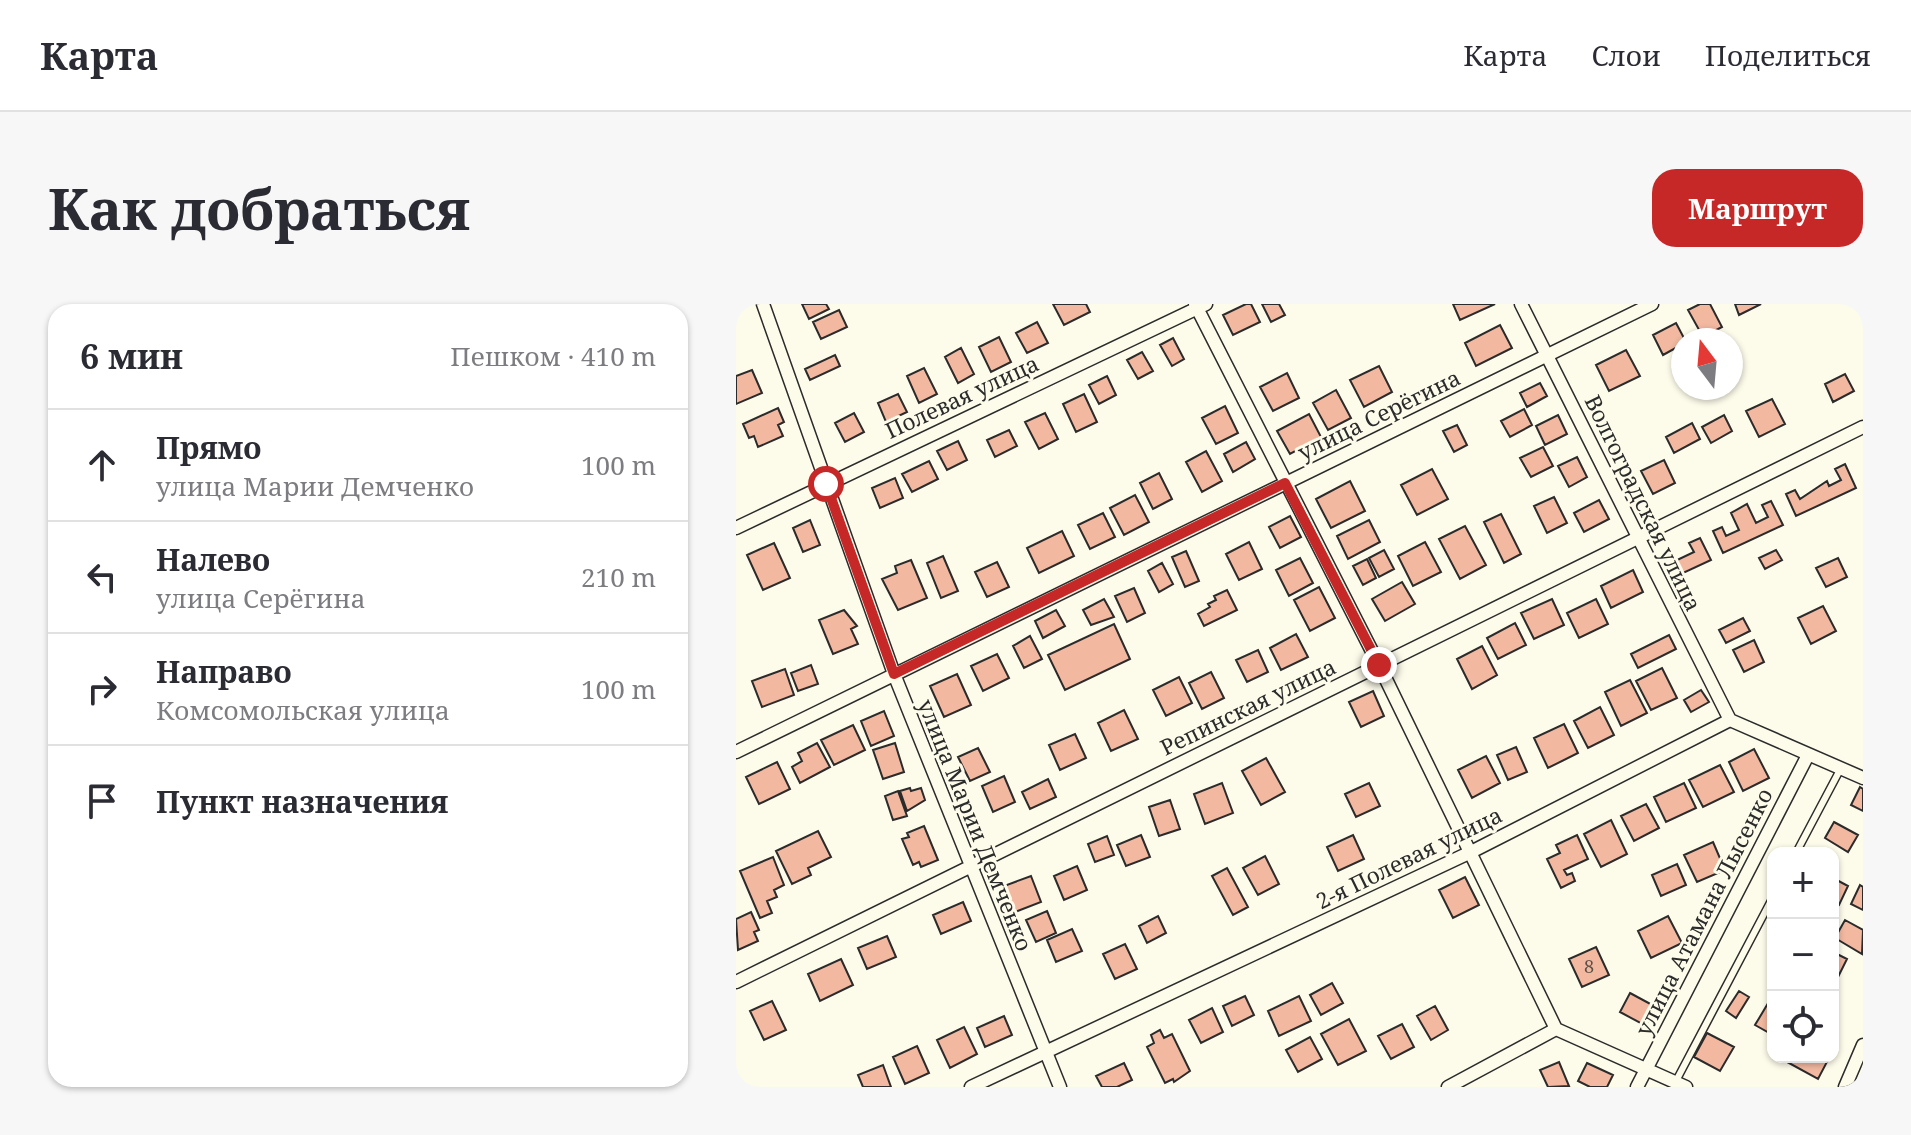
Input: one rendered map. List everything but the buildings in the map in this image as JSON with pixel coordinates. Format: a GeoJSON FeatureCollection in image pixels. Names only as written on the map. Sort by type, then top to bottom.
{"type":"FeatureCollection","features":[{"type":"Feature","properties":{"kind":"street","name":"улица Марии Демченко"},"geometry":{"type":"LineString","coordinates":[[763,304],[894,674],[1060,1087]]}},
{"type":"Feature","properties":{"kind":"street","name":"Волгоградская улица"},"geometry":{"type":"LineString","coordinates":[[1521,304],[1730,720]]}},
{"type":"Feature","properties":{"kind":"street","name":"улица Серёгина"},"geometry":{"type":"LineString","coordinates":[[736,752],[1652,304]]}},
{"type":"Feature","properties":{"kind":"street","name":"Полевая улица"},"geometry":{"type":"LineString","coordinates":[[736,528],[1199,305]]}},
{"type":"Feature","properties":{"kind":"street"},"geometry":{"type":"LineString","coordinates":[[1199,305],[1556,1029],[1646,1067],[1678,1085]]}},
{"type":"Feature","properties":{"kind":"street","name":"Репинская улица"},"geometry":{"type":"LineString","coordinates":[[736,982],[1863,427]]}},
{"type":"Feature","properties":{"kind":"street"},"geometry":{"type":"LineString","coordinates":[[1730,720],[1863,778]]}},
{"type":"Feature","properties":{"kind":"street","name":"2-я Полевая улица"},"geometry":{"type":"LineString","coordinates":[[971,1087],[1471,852],[1730,720]]}},
{"type":"Feature","properties":{"kind":"street","name":"улица Атамана Лысенко"},"geometry":{"type":"LineString","coordinates":[[1637,1087],[1808,755]]}},
{"type":"Feature","properties":{"kind":"street"},"geometry":{"type":"LineString","coordinates":[[1448,1087],[1556,1029]]}},
{"type":"Feature","properties":{"kind":"street"},"geometry":{"type":"LineString","coordinates":[[1845,1087],[1863,1045]]}},
{"type":"Feature","properties":{"kind":"lane"},"geometry":{"type":"LineString","coordinates":[[1799,847],[1841,768]]}},
{"type":"Feature","properties":{"kind":"lane"},"geometry":{"type":"LineString","coordinates":[[1678,1085],[1767,909]]}},
{"type":"Feature","properties":{"kind":"route"},"geometry":{"type":"LineString","coordinates":[[826,484],[894,674],[1285,483],[1379,665]]}}]}
